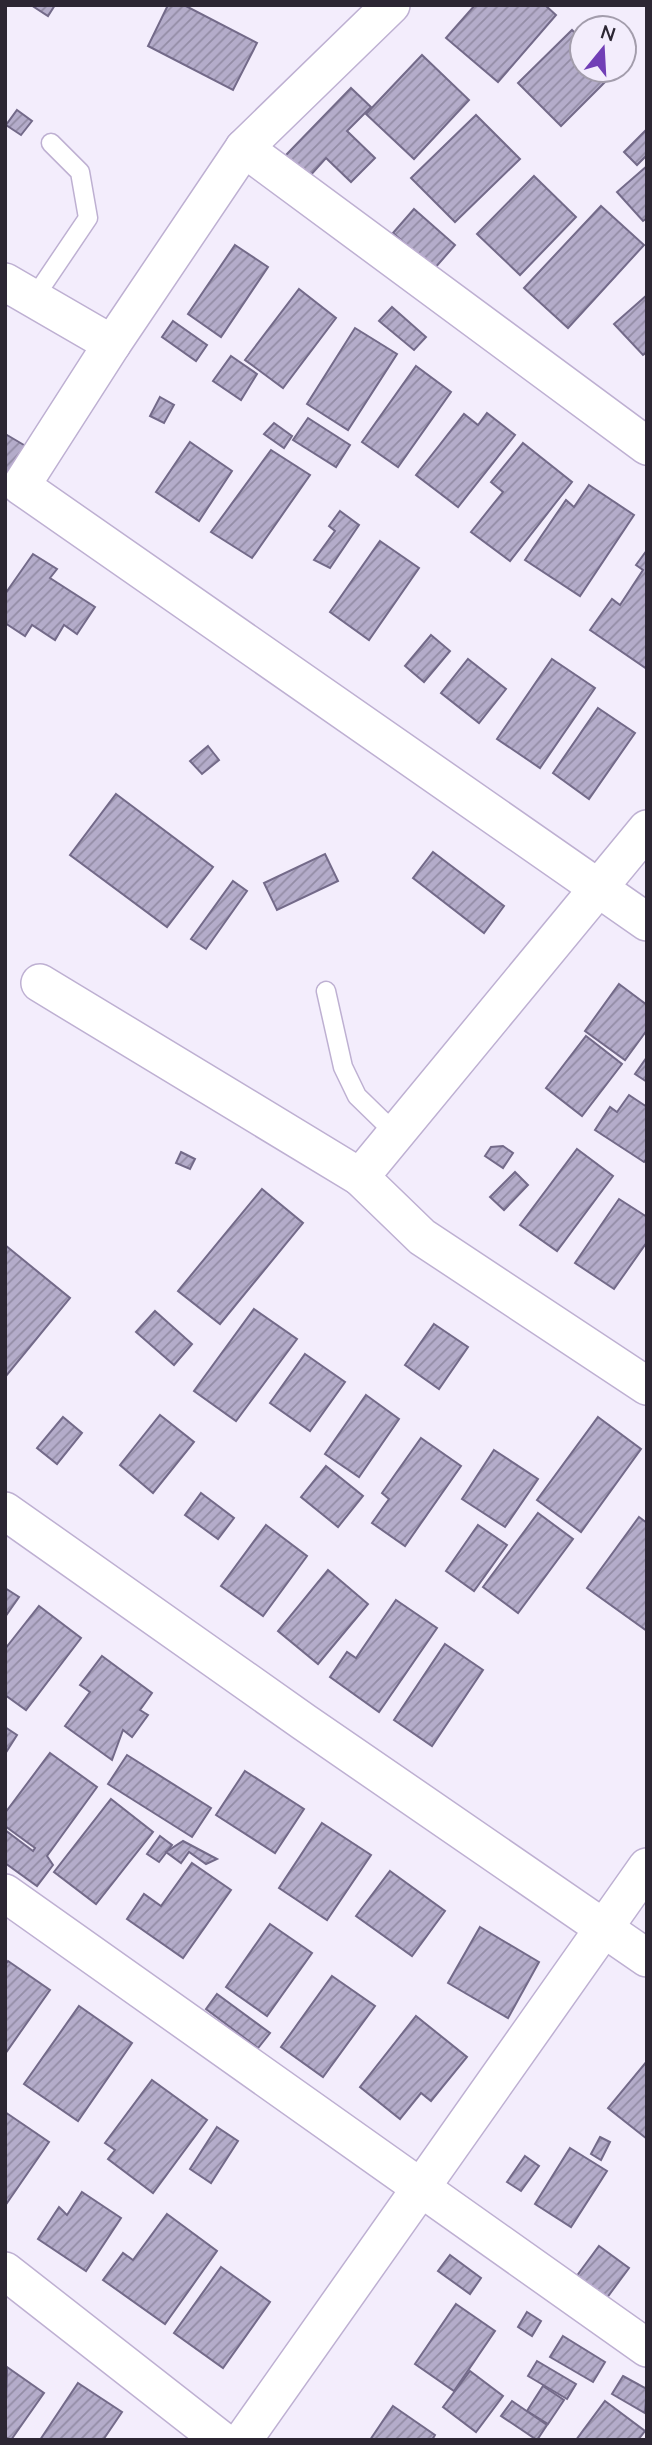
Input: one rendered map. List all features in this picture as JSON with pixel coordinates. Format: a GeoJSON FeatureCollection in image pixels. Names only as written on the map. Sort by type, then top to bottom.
{"type":"FeatureCollection","features":[{"type":"Feature","properties":{"kind":"street"},"geometry":{"type":"LineString","coordinates":[[391,5],[244,148],[13,497],[647,922]]}},
{"type":"Feature","properties":{"kind":"street"},"geometry":{"type":"LineString","coordinates":[[244,148],[647,446]]}},
{"type":"Feature","properties":{"kind":"street"},"geometry":{"type":"LineString","coordinates":[[19,290],[112,344]]}},
{"type":"Feature","properties":{"kind":"street"},"geometry":{"type":"LineString","coordinates":[[359,1177],[647,829]]}},
{"type":"Feature","properties":{"kind":"street"},"geometry":{"type":"LineString","coordinates":[[40,983],[359,1177],[422,1237],[647,1386]]}},
{"type":"Feature","properties":{"kind":"street"},"geometry":{"type":"LineString","coordinates":[[5,1511],[315,1730],[647,1958]]}},
{"type":"Feature","properties":{"kind":"street"},"geometry":{"type":"LineString","coordinates":[[243,2440],[647,1867]]}},
{"type":"Feature","properties":{"kind":"street"},"geometry":{"type":"LineString","coordinates":[[5,1893],[419,2190],[647,2348]]}},
{"type":"Feature","properties":{"kind":"street"},"geometry":{"type":"LineString","coordinates":[[5,2271],[221,2440]]}},
{"type":"Feature","properties":{"kind":"lane"},"geometry":{"type":"LineString","coordinates":[[19,290],[88,218],[80,172],[51,143]]}},
{"type":"Feature","properties":{"kind":"lane"},"geometry":{"type":"LineString","coordinates":[[326,991],[343,1067],[357,1096],[394,1132]]}},
{"type":"Feature","properties":{"kind":"building"},"geometry":{"type":"Polygon","coordinates":[[[31,5],[55,5],[48,16],[31,5]]]}},
{"type":"Feature","properties":{"kind":"building"},"geometry":{"type":"Polygon","coordinates":[[[168,5],[184,5],[257,43],[233,90],[148,46],[168,5]]]}},
{"type":"Feature","properties":{"kind":"building"},"geometry":{"type":"Polygon","coordinates":[[[475,5],[545,5],[556,15],[498,82],[446,38],[475,5]]]}},
{"type":"Feature","properties":{"kind":"building"},"geometry":{"type":"Polygon","coordinates":[[[568,34],[568,84],[603,84],[561,126],[518,83],[568,34]]]}},
{"type":"Feature","properties":{"kind":"building"},"geometry":{"type":"Polygon","coordinates":[[[422,55],[469,100],[414,159],[366,114],[422,55]]]}},
{"type":"Feature","properties":{"kind":"building"},"geometry":{"type":"Polygon","coordinates":[[[351,88],[371,107],[347,131],[375,158],[351,182],[326,158],[308,178],[285,156],[351,88]]]}},
{"type":"Feature","properties":{"kind":"building"},"geometry":{"type":"Polygon","coordinates":[[[17,110],[32,121],[21,135],[6,125],[17,110]]]}},
{"type":"Feature","properties":{"kind":"building"},"geometry":{"type":"Polygon","coordinates":[[[476,115],[520,159],[455,222],[411,178],[476,115]]]}},
{"type":"Feature","properties":{"kind":"building"},"geometry":{"type":"Polygon","coordinates":[[[647,129],[647,155],[637,165],[624,152],[647,129]]]}},
{"type":"Feature","properties":{"kind":"building"},"geometry":{"type":"Polygon","coordinates":[[[647,166],[647,218],[643,221],[617,192],[647,166]]]}},
{"type":"Feature","properties":{"kind":"building"},"geometry":{"type":"Polygon","coordinates":[[[534,176],[576,217],[520,275],[477,234],[534,176]]]}},
{"type":"Feature","properties":{"kind":"building"},"geometry":{"type":"Polygon","coordinates":[[[601,206],[644,245],[568,328],[524,288],[601,206]]]}},
{"type":"Feature","properties":{"kind":"building"},"geometry":{"type":"Polygon","coordinates":[[[414,209],[455,245],[434,269],[393,233],[414,209]]]}},
{"type":"Feature","properties":{"kind":"building"},"geometry":{"type":"Polygon","coordinates":[[[235,245],[268,267],[221,337],[188,314],[235,245]]]}},
{"type":"Feature","properties":{"kind":"building"},"geometry":{"type":"Polygon","coordinates":[[[299,289],[336,318],[283,388],[245,360],[299,289]]]}},
{"type":"Feature","properties":{"kind":"building"},"geometry":{"type":"Polygon","coordinates":[[[647,295],[647,352],[643,355],[614,324],[647,295]]]}},
{"type":"Feature","properties":{"kind":"building"},"geometry":{"type":"Polygon","coordinates":[[[392,307],[426,337],[414,350],[379,321],[392,307]]]}},
{"type":"Feature","properties":{"kind":"building"},"geometry":{"type":"Polygon","coordinates":[[[173,321],[207,345],[196,361],[162,337],[173,321]]]}},
{"type":"Feature","properties":{"kind":"building"},"geometry":{"type":"Polygon","coordinates":[[[355,328],[397,354],[348,430],[307,404],[355,328]]]}},
{"type":"Feature","properties":{"kind":"building"},"geometry":{"type":"Polygon","coordinates":[[[231,356],[257,374],[241,400],[213,381],[231,356]]]}},
{"type":"Feature","properties":{"kind":"building"},"geometry":{"type":"Polygon","coordinates":[[[416,366],[451,392],[398,467],[362,442],[416,366]]]}},
{"type":"Feature","properties":{"kind":"building"},"geometry":{"type":"Polygon","coordinates":[[[160,397],[174,405],[164,423],[150,416],[160,397]]]}},
{"type":"Feature","properties":{"kind":"building"},"geometry":{"type":"Polygon","coordinates":[[[487,413],[515,435],[458,507],[416,475],[464,414],[478,425],[487,413]]]}},
{"type":"Feature","properties":{"kind":"building"},"geometry":{"type":"Polygon","coordinates":[[[308,418],[350,445],[336,467],[293,440],[308,418]]]}},
{"type":"Feature","properties":{"kind":"building"},"geometry":{"type":"Polygon","coordinates":[[[274,423],[292,436],[284,448],[264,434],[274,423]]]}},
{"type":"Feature","properties":{"kind":"building"},"geometry":{"type":"Polygon","coordinates":[[[7,435],[29,448],[5,487],[5,438],[7,435]]]}},
{"type":"Feature","properties":{"kind":"building"},"geometry":{"type":"Polygon","coordinates":[[[190,442],[232,471],[199,521],[156,492],[190,442]]]}},
{"type":"Feature","properties":{"kind":"building"},"geometry":{"type":"Polygon","coordinates":[[[523,443],[572,482],[510,561],[471,532],[503,492],[491,482],[523,443]]]}},
{"type":"Feature","properties":{"kind":"building"},"geometry":{"type":"Polygon","coordinates":[[[271,450],[310,475],[252,558],[211,532],[271,450]]]}},
{"type":"Feature","properties":{"kind":"building"},"geometry":{"type":"Polygon","coordinates":[[[589,485],[634,515],[580,596],[525,560],[566,500],[574,507],[589,485]]]}},
{"type":"Feature","properties":{"kind":"building"},"geometry":{"type":"Polygon","coordinates":[[[340,511],[359,525],[330,568],[314,560],[335,531],[329,526],[340,511]]]}},
{"type":"Feature","properties":{"kind":"building"},"geometry":{"type":"Polygon","coordinates":[[[380,541],[419,568],[369,640],[330,612],[380,541]]]}},
{"type":"Feature","properties":{"kind":"building"},"geometry":{"type":"Polygon","coordinates":[[[647,550],[647,669],[590,630],[612,599],[620,605],[643,570],[636,565],[647,550]]]}},
{"type":"Feature","properties":{"kind":"building"},"geometry":{"type":"Polygon","coordinates":[[[33,554],[57,569],[50,578],[95,607],[77,634],[64,625],[55,640],[32,625],[25,636],[5,623],[5,594],[33,554]]]}},
{"type":"Feature","properties":{"kind":"building"},"geometry":{"type":"Polygon","coordinates":[[[431,635],[450,651],[424,682],[405,666],[431,635]]]}},
{"type":"Feature","properties":{"kind":"building"},"geometry":{"type":"Polygon","coordinates":[[[468,659],[506,689],[479,723],[441,693],[468,659]]]}},
{"type":"Feature","properties":{"kind":"building"},"geometry":{"type":"Polygon","coordinates":[[[552,659],[595,688],[540,768],[497,739],[552,659]]]}},
{"type":"Feature","properties":{"kind":"building"},"geometry":{"type":"Polygon","coordinates":[[[598,708],[635,733],[589,799],[553,773],[598,708]]]}},
{"type":"Feature","properties":{"kind":"building"},"geometry":{"type":"Polygon","coordinates":[[[208,746],[219,760],[202,774],[190,761],[208,746]]]}},
{"type":"Feature","properties":{"kind":"building"},"geometry":{"type":"Polygon","coordinates":[[[116,794],[213,867],[167,927],[70,855],[116,794]]]}},
{"type":"Feature","properties":{"kind":"building"},"geometry":{"type":"Polygon","coordinates":[[[433,852],[504,906],[484,933],[413,878],[433,852]]]}},
{"type":"Feature","properties":{"kind":"building"},"geometry":{"type":"Polygon","coordinates":[[[325,854],[338,881],[277,910],[264,883],[325,854]]]}},
{"type":"Feature","properties":{"kind":"building"},"geometry":{"type":"Polygon","coordinates":[[[233,881],[247,891],[206,949],[191,939],[233,881]]]}},
{"type":"Feature","properties":{"kind":"building"},"geometry":{"type":"Polygon","coordinates":[[[619,984],[647,1005],[647,1030],[625,1060],[585,1031],[619,984]]]}},
{"type":"Feature","properties":{"kind":"building"},"geometry":{"type":"Polygon","coordinates":[[[586,1036],[622,1064],[582,1116],[546,1088],[586,1036]]]}},
{"type":"Feature","properties":{"kind":"building"},"geometry":{"type":"Polygon","coordinates":[[[647,1057],[647,1082],[635,1074],[647,1057]]]}},
{"type":"Feature","properties":{"kind":"building"},"geometry":{"type":"Polygon","coordinates":[[[629,1095],[647,1107],[647,1158],[644,1162],[595,1130],[610,1107],[617,1112],[629,1095]]]}},
{"type":"Feature","properties":{"kind":"building"},"geometry":{"type":"Polygon","coordinates":[[[503,1146],[513,1153],[503,1168],[485,1156],[491,1147],[503,1146]]]}},
{"type":"Feature","properties":{"kind":"building"},"geometry":{"type":"Polygon","coordinates":[[[577,1149],[613,1176],[557,1251],[520,1225],[577,1149]]]}},
{"type":"Feature","properties":{"kind":"building"},"geometry":{"type":"Polygon","coordinates":[[[181,1152],[195,1159],[190,1169],[176,1163],[181,1152]]]}},
{"type":"Feature","properties":{"kind":"building"},"geometry":{"type":"Polygon","coordinates":[[[515,1172],[528,1185],[504,1210],[490,1197],[515,1172]]]}},
{"type":"Feature","properties":{"kind":"building"},"geometry":{"type":"Polygon","coordinates":[[[262,1189],[303,1223],[220,1324],[178,1291],[262,1189]]]}},
{"type":"Feature","properties":{"kind":"building"},"geometry":{"type":"Polygon","coordinates":[[[619,1199],[647,1217],[647,1242],[614,1289],[575,1263],[619,1199]]]}},
{"type":"Feature","properties":{"kind":"building"},"geometry":{"type":"Polygon","coordinates":[[[5,1245],[70,1298],[6,1376],[5,1376],[5,1245]]]}},
{"type":"Feature","properties":{"kind":"building"},"geometry":{"type":"Polygon","coordinates":[[[254,1309],[297,1339],[236,1421],[194,1391],[254,1309]]]}},
{"type":"Feature","properties":{"kind":"building"},"geometry":{"type":"Polygon","coordinates":[[[155,1311],[192,1344],[174,1365],[136,1332],[155,1311]]]}},
{"type":"Feature","properties":{"kind":"building"},"geometry":{"type":"Polygon","coordinates":[[[434,1324],[468,1347],[439,1389],[405,1365],[434,1324]]]}},
{"type":"Feature","properties":{"kind":"building"},"geometry":{"type":"Polygon","coordinates":[[[305,1354],[345,1382],[310,1431],[270,1403],[305,1354]]]}},
{"type":"Feature","properties":{"kind":"building"},"geometry":{"type":"Polygon","coordinates":[[[366,1395],[399,1419],[359,1477],[325,1454],[366,1395]]]}},
{"type":"Feature","properties":{"kind":"building"},"geometry":{"type":"Polygon","coordinates":[[[160,1415],[194,1442],[153,1493],[120,1465],[160,1415]]]}},
{"type":"Feature","properties":{"kind":"building"},"geometry":{"type":"Polygon","coordinates":[[[63,1417],[82,1433],[57,1464],[37,1448],[63,1417]]]}},
{"type":"Feature","properties":{"kind":"building"},"geometry":{"type":"Polygon","coordinates":[[[598,1417],[641,1449],[581,1532],[537,1500],[598,1417]]]}},
{"type":"Feature","properties":{"kind":"building"},"geometry":{"type":"Polygon","coordinates":[[[421,1438],[461,1466],[405,1546],[372,1523],[389,1499],[382,1493],[421,1438]]]}},
{"type":"Feature","properties":{"kind":"building"},"geometry":{"type":"Polygon","coordinates":[[[494,1450],[538,1479],[505,1527],[462,1499],[494,1450]]]}},
{"type":"Feature","properties":{"kind":"building"},"geometry":{"type":"Polygon","coordinates":[[[326,1466],[363,1496],[338,1527],[301,1497],[326,1466]]]}},
{"type":"Feature","properties":{"kind":"building"},"geometry":{"type":"Polygon","coordinates":[[[201,1493],[234,1518],[218,1539],[185,1515],[201,1493]]]}},
{"type":"Feature","properties":{"kind":"building"},"geometry":{"type":"Polygon","coordinates":[[[538,1513],[573,1539],[518,1613],[483,1587],[538,1513]]]}},
{"type":"Feature","properties":{"kind":"building"},"geometry":{"type":"Polygon","coordinates":[[[639,1517],[647,1523],[647,1631],[587,1588],[639,1517]]]}},
{"type":"Feature","properties":{"kind":"building"},"geometry":{"type":"Polygon","coordinates":[[[266,1525],[307,1556],[263,1616],[221,1586],[266,1525]]]}},
{"type":"Feature","properties":{"kind":"building"},"geometry":{"type":"Polygon","coordinates":[[[478,1525],[507,1545],[474,1591],[446,1571],[478,1525]]]}},
{"type":"Feature","properties":{"kind":"building"},"geometry":{"type":"Polygon","coordinates":[[[328,1570],[368,1604],[318,1664],[278,1631],[328,1570]]]}},
{"type":"Feature","properties":{"kind":"building"},"geometry":{"type":"Polygon","coordinates":[[[5,1588],[19,1597],[5,1617],[5,1588]]]}},
{"type":"Feature","properties":{"kind":"building"},"geometry":{"type":"Polygon","coordinates":[[[396,1600],[437,1628],[379,1712],[330,1677],[347,1652],[356,1658],[396,1600]]]}},
{"type":"Feature","properties":{"kind":"building"},"geometry":{"type":"Polygon","coordinates":[[[39,1606],[81,1638],[26,1710],[5,1695],[5,1649],[39,1606]]]}},
{"type":"Feature","properties":{"kind":"building"},"geometry":{"type":"Polygon","coordinates":[[[445,1644],[483,1670],[432,1746],[394,1720],[445,1644]]]}},
{"type":"Feature","properties":{"kind":"building"},"geometry":{"type":"Polygon","coordinates":[[[102,1656],[152,1693],[140,1710],[148,1715],[132,1737],[123,1730],[112,1760],[65,1726],[90,1692],[80,1685],[102,1656]]]}},
{"type":"Feature","properties":{"kind":"building"},"geometry":{"type":"Polygon","coordinates":[[[5,1727],[17,1735],[5,1754],[5,1727]]]}},
{"type":"Feature","properties":{"kind":"building"},"geometry":{"type":"Polygon","coordinates":[[[50,1753],[97,1787],[47,1856],[53,1865],[37,1886],[5,1863],[5,1830],[33,1851],[35,1848],[5,1826],[5,1813],[50,1753]]]}},
{"type":"Feature","properties":{"kind":"building"},"geometry":{"type":"Polygon","coordinates":[[[127,1755],[211,1808],[192,1837],[108,1784],[127,1755]]]}},
{"type":"Feature","properties":{"kind":"building"},"geometry":{"type":"Polygon","coordinates":[[[245,1771],[304,1809],[275,1853],[216,1815],[245,1771]]]}},
{"type":"Feature","properties":{"kind":"building"},"geometry":{"type":"Polygon","coordinates":[[[111,1799],[153,1832],[96,1904],[54,1872],[111,1799]]]}},
{"type":"Feature","properties":{"kind":"building"},"geometry":{"type":"Polygon","coordinates":[[[322,1823],[371,1855],[327,1920],[279,1888],[322,1823]]]}},
{"type":"Feature","properties":{"kind":"building"},"geometry":{"type":"Polygon","coordinates":[[[160,1836],[172,1845],[159,1862],[147,1854],[160,1836]]]}},
{"type":"Feature","properties":{"kind":"building"},"geometry":{"type":"Polygon","coordinates":[[[183,1841],[217,1859],[206,1864],[189,1852],[181,1863],[166,1852],[183,1841]]]}},
{"type":"Feature","properties":{"kind":"building"},"geometry":{"type":"Polygon","coordinates":[[[192,1863],[231,1890],[183,1958],[127,1919],[144,1894],[161,1906],[192,1863]]]}},
{"type":"Feature","properties":{"kind":"building"},"geometry":{"type":"Polygon","coordinates":[[[390,1871],[445,1911],[412,1956],[356,1916],[390,1871]]]}},
{"type":"Feature","properties":{"kind":"building"},"geometry":{"type":"Polygon","coordinates":[[[270,1924],[312,1953],[267,2016],[226,1987],[270,1924]]]}},
{"type":"Feature","properties":{"kind":"building"},"geometry":{"type":"Polygon","coordinates":[[[480,1927],[539,1962],[508,2018],[448,1983],[480,1927]]]}},
{"type":"Feature","properties":{"kind":"building"},"geometry":{"type":"Polygon","coordinates":[[[8,1961],[50,1990],[5,2054],[5,1965],[8,1961]]]}},
{"type":"Feature","properties":{"kind":"building"},"geometry":{"type":"Polygon","coordinates":[[[332,1976],[375,2006],[323,2077],[281,2047],[332,1976]]]}},
{"type":"Feature","properties":{"kind":"building"},"geometry":{"type":"Polygon","coordinates":[[[217,1994],[270,2033],[258,2048],[206,2009],[217,1994]]]}},
{"type":"Feature","properties":{"kind":"building"},"geometry":{"type":"Polygon","coordinates":[[[79,2006],[132,2043],[78,2121],[24,2084],[79,2006]]]}},
{"type":"Feature","properties":{"kind":"building"},"geometry":{"type":"Polygon","coordinates":[[[416,2016],[467,2057],[431,2101],[421,2093],[400,2119],[360,2087],[416,2016]]]}},
{"type":"Feature","properties":{"kind":"building"},"geometry":{"type":"Polygon","coordinates":[[[647,2061],[647,2139],[608,2108],[647,2061]]]}},
{"type":"Feature","properties":{"kind":"building"},"geometry":{"type":"Polygon","coordinates":[[[152,2080],[207,2120],[153,2193],[108,2159],[115,2150],[105,2143],[152,2080]]]}},
{"type":"Feature","properties":{"kind":"building"},"geometry":{"type":"Polygon","coordinates":[[[5,2112],[49,2142],[7,2203],[5,2201],[5,2112]]]}},
{"type":"Feature","properties":{"kind":"building"},"geometry":{"type":"Polygon","coordinates":[[[217,2127],[238,2141],[211,2183],[190,2169],[217,2127]]]}},
{"type":"Feature","properties":{"kind":"building"},"geometry":{"type":"Polygon","coordinates":[[[600,2137],[610,2142],[601,2160],[591,2154],[600,2137]]]}},
{"type":"Feature","properties":{"kind":"building"},"geometry":{"type":"Polygon","coordinates":[[[570,2148],[607,2171],[571,2227],[535,2204],[570,2148]]]}},
{"type":"Feature","properties":{"kind":"building"},"geometry":{"type":"Polygon","coordinates":[[[525,2156],[539,2166],[521,2191],[507,2182],[525,2156]]]}},
{"type":"Feature","properties":{"kind":"building"},"geometry":{"type":"Polygon","coordinates":[[[82,2192],[121,2218],[86,2271],[38,2239],[59,2207],[67,2215],[82,2192]]]}},
{"type":"Feature","properties":{"kind":"building"},"geometry":{"type":"Polygon","coordinates":[[[167,2214],[217,2251],[165,2324],[103,2280],[123,2253],[133,2260],[167,2214]]]}},
{"type":"Feature","properties":{"kind":"building"},"geometry":{"type":"Polygon","coordinates":[[[599,2246],[629,2268],[606,2299],[576,2277],[599,2246]]]}},
{"type":"Feature","properties":{"kind":"building"},"geometry":{"type":"Polygon","coordinates":[[[450,2255],[481,2278],[470,2294],[438,2271],[450,2255]]]}},
{"type":"Feature","properties":{"kind":"building"},"geometry":{"type":"Polygon","coordinates":[[[221,2267],[270,2302],[223,2368],[174,2333],[221,2267]]]}},
{"type":"Feature","properties":{"kind":"building"},"geometry":{"type":"Polygon","coordinates":[[[456,2304],[495,2331],[454,2391],[415,2364],[456,2304]]]}},
{"type":"Feature","properties":{"kind":"building"},"geometry":{"type":"Polygon","coordinates":[[[527,2312],[541,2321],[532,2336],[518,2327],[527,2312]]]}},
{"type":"Feature","properties":{"kind":"building"},"geometry":{"type":"Polygon","coordinates":[[[563,2336],[605,2362],[593,2382],[550,2357],[563,2336]]]}},
{"type":"Feature","properties":{"kind":"building"},"geometry":{"type":"Polygon","coordinates":[[[537,2361],[576,2384],[567,2399],[528,2376],[537,2361]]]}},
{"type":"Feature","properties":{"kind":"building"},"geometry":{"type":"Polygon","coordinates":[[[7,2367],[44,2393],[11,2440],[5,2437],[7,2367]]]}},
{"type":"Feature","properties":{"kind":"building"},"geometry":{"type":"Polygon","coordinates":[[[470,2371],[503,2396],[476,2432],[443,2407],[470,2371]]]}},
{"type":"Feature","properties":{"kind":"building"},"geometry":{"type":"Polygon","coordinates":[[[623,2376],[647,2389],[645,2413],[612,2394],[623,2376]]]}},
{"type":"Feature","properties":{"kind":"building"},"geometry":{"type":"Polygon","coordinates":[[[78,2383],[122,2412],[103,2440],[40,2440],[78,2383]]]}},
{"type":"Feature","properties":{"kind":"building"},"geometry":{"type":"Polygon","coordinates":[[[543,2386],[564,2400],[548,2424],[527,2411],[543,2386]]]}},
{"type":"Feature","properties":{"kind":"building"},"geometry":{"type":"Polygon","coordinates":[[[512,2401],[547,2425],[537,2440],[501,2416],[512,2401]]]}},
{"type":"Feature","properties":{"kind":"building"},"geometry":{"type":"Polygon","coordinates":[[[605,2401],[645,2431],[638,2440],[576,2440],[605,2401]]]}},
{"type":"Feature","properties":{"kind":"building"},"geometry":{"type":"Polygon","coordinates":[[[393,2406],[435,2435],[432,2440],[370,2440],[393,2406]]]}}]}
